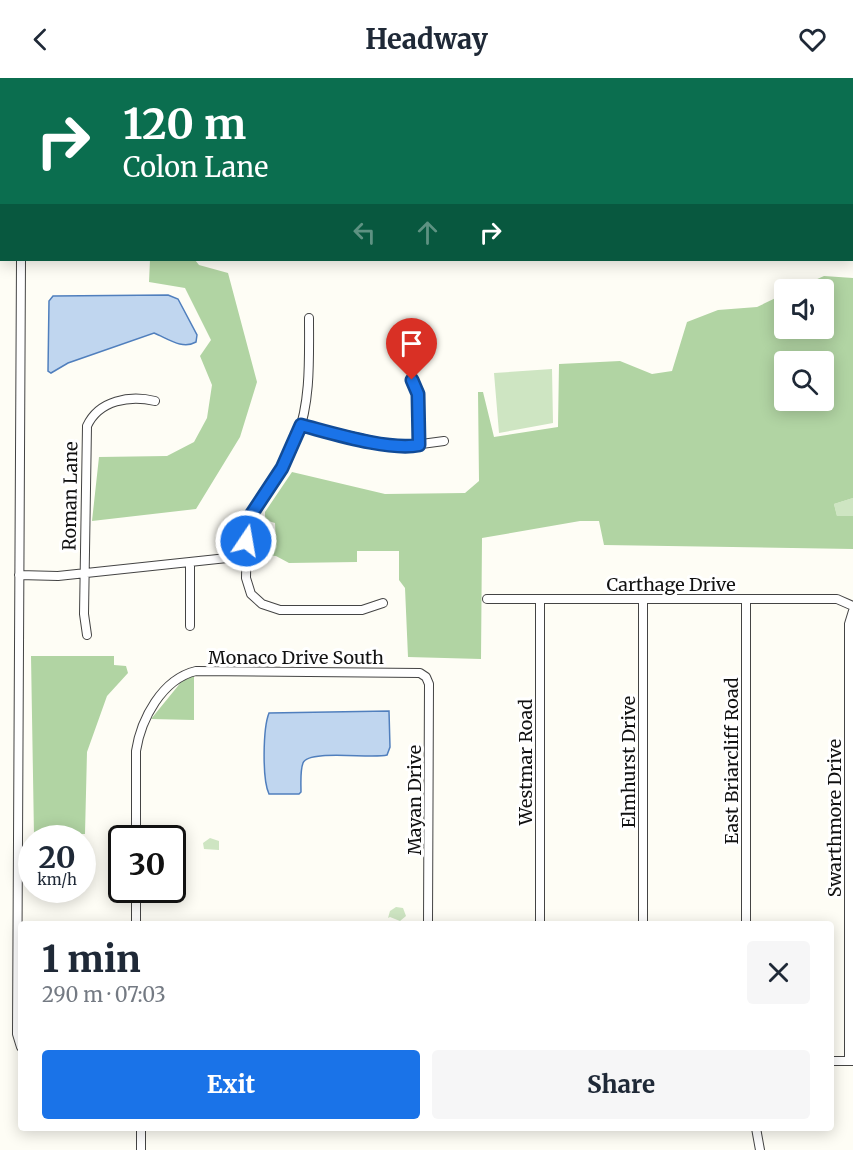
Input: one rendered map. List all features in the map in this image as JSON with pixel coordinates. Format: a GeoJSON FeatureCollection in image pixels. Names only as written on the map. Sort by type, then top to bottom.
{"type":"FeatureCollection","features":[{"type":"Feature","properties":{"kind":"street"},"geometry":{"type":"LineString","coordinates":[[18,1037],[21,261]]}},
{"type":"Feature","properties":{"kind":"street"},"geometry":{"type":"LineString","coordinates":[[309,318],[307,386],[301,425],[282,468],[249,518],[246,578],[251,594],[270,609],[362,610],[383,603]]}},
{"type":"Feature","properties":{"kind":"street"},"geometry":{"type":"LineString","coordinates":[[412,380],[418,394],[419,445]]}},
{"type":"Feature","properties":{"kind":"street","name":"Roman Lane"},"geometry":{"type":"LineString","coordinates":[[87,635],[84,623],[84,573],[87,426],[97,411],[106,406],[129,398],[155,401]]}},
{"type":"Feature","properties":{"kind":"street"},"geometry":{"type":"LineString","coordinates":[[301,425],[390,446],[409,447],[444,441]]}},
{"type":"Feature","properties":{"kind":"street"},"geometry":{"type":"LineString","coordinates":[[19,575],[58,576],[246,556]]}},
{"type":"Feature","properties":{"kind":"street"},"geometry":{"type":"LineString","coordinates":[[190,562],[190,626]]}},
{"type":"Feature","properties":{"kind":"street","name":"Carthage Drive"},"geometry":{"type":"LineString","coordinates":[[487,599],[837,599],[853,608]]}},
{"type":"Feature","properties":{"kind":"street","name":"Westmar Road"},"geometry":{"type":"LineString","coordinates":[[540,599],[540,921]]}},
{"type":"Feature","properties":{"kind":"street","name":"Elmhurst Drive"},"geometry":{"type":"LineString","coordinates":[[643,599],[643,921]]}},
{"type":"Feature","properties":{"kind":"street","name":"East Briarcliff Road"},"geometry":{"type":"LineString","coordinates":[[746,599],[746,921]]}},
{"type":"Feature","properties":{"kind":"street","name":"Swarthmore Drive"},"geometry":{"type":"LineString","coordinates":[[851,1061],[849,624],[853,608]]}},
{"type":"Feature","properties":{"kind":"street","name":"Monaco Drive South"},"geometry":{"type":"LineString","coordinates":[[136,825],[138,737],[148,715],[170,685],[186,674],[196,671],[420,673],[426,677]]}},
{"type":"Feature","properties":{"kind":"street","name":"Mayan Drive"},"geometry":{"type":"LineString","coordinates":[[426,677],[429,684],[428,921]]}},
{"type":"Feature","properties":{"kind":"street"},"geometry":{"type":"LineString","coordinates":[[136,903],[136,921]]}},
{"type":"Feature","properties":{"kind":"street"},"geometry":{"type":"LineString","coordinates":[[834,1061],[851,1061]]}},
{"type":"Feature","properties":{"kind":"street"},"geometry":{"type":"LineString","coordinates":[[141,1131],[141,1150]]}},
{"type":"Feature","properties":{"kind":"street"},"geometry":{"type":"LineString","coordinates":[[757,1131],[760,1150]]}},
{"type":"Feature","properties":{"kind":"shaded area"},"geometry":{"type":"Polygon","coordinates":[[[261,525],[274,527],[272,540],[259,538],[261,525]]]}},
{"type":"Feature","properties":{"kind":"green space"},"geometry":{"type":"Polygon","coordinates":[[[150,261],[196,261],[199,265],[228,273],[257,382],[240,437],[196,509],[92,521],[99,457],[167,456],[194,442],[207,418],[212,385],[200,356],[211,340],[185,288],[149,282],[150,261]]]}},
{"type":"Feature","properties":{"kind":"green space"},"geometry":{"type":"Polygon","coordinates":[[[824,276],[853,278],[853,498],[834,504],[837,516],[853,516],[853,549],[604,545],[599,521],[580,521],[482,538],[481,659],[408,657],[405,588],[399,580],[399,551],[357,551],[357,562],[289,563],[276,556],[261,555],[260,544],[276,544],[275,523],[265,520],[265,512],[292,472],[385,494],[465,493],[479,481],[478,392],[483,392],[494,437],[558,427],[559,364],[620,361],[652,374],[672,371],[687,322],[718,310],[757,307],[774,299],[774,339],[834,339],[834,279],[817,279],[824,276]]]}},
{"type":"Feature","properties":{"kind":"green space"},"geometry":{"type":"Polygon","coordinates":[[[552,369],[553,423],[499,433],[494,373],[552,369]]]}},
{"type":"Feature","properties":{"kind":"green space"},"geometry":{"type":"Polygon","coordinates":[[[853,498],[853,516],[837,516],[834,504],[853,498]]]}},
{"type":"Feature","properties":{"kind":"green space"},"geometry":{"type":"Polygon","coordinates":[[[31,656],[114,656],[114,665],[126,666],[128,673],[107,696],[87,752],[85,825],[34,825],[31,656]]]}},
{"type":"Feature","properties":{"kind":"green space"},"geometry":{"type":"Polygon","coordinates":[[[194,676],[194,720],[151,719],[182,681],[194,676]]]}},
{"type":"Feature","properties":{"kind":"green space"},"geometry":{"type":"Polygon","coordinates":[[[210,838],[219,841],[219,850],[204,849],[203,843],[210,838]]]}},
{"type":"Feature","properties":{"kind":"green space"},"geometry":{"type":"Polygon","coordinates":[[[396,907],[403,908],[406,916],[400,921],[388,918],[390,911],[396,907]]]}},
{"type":"Feature","properties":{"kind":"water"},"geometry":{"type":"Polygon","coordinates":[[[168,295],[178,299],[197,335],[196,342],[180,344],[154,333],[68,363],[51,373],[48,371],[49,301],[53,296],[168,295]]]}},
{"type":"Feature","properties":{"kind":"water"},"geometry":{"type":"Polygon","coordinates":[[[389,711],[390,747],[387,755],[316,756],[303,763],[299,794],[269,794],[265,777],[264,754],[265,730],[269,713],[389,711]]]}},
{"type":"Feature","properties":{"kind":"route"},"geometry":{"type":"LineString","coordinates":[[246,541],[249,518],[279,474],[301,425],[390,446],[419,445],[418,394],[412,380]]}}]}
